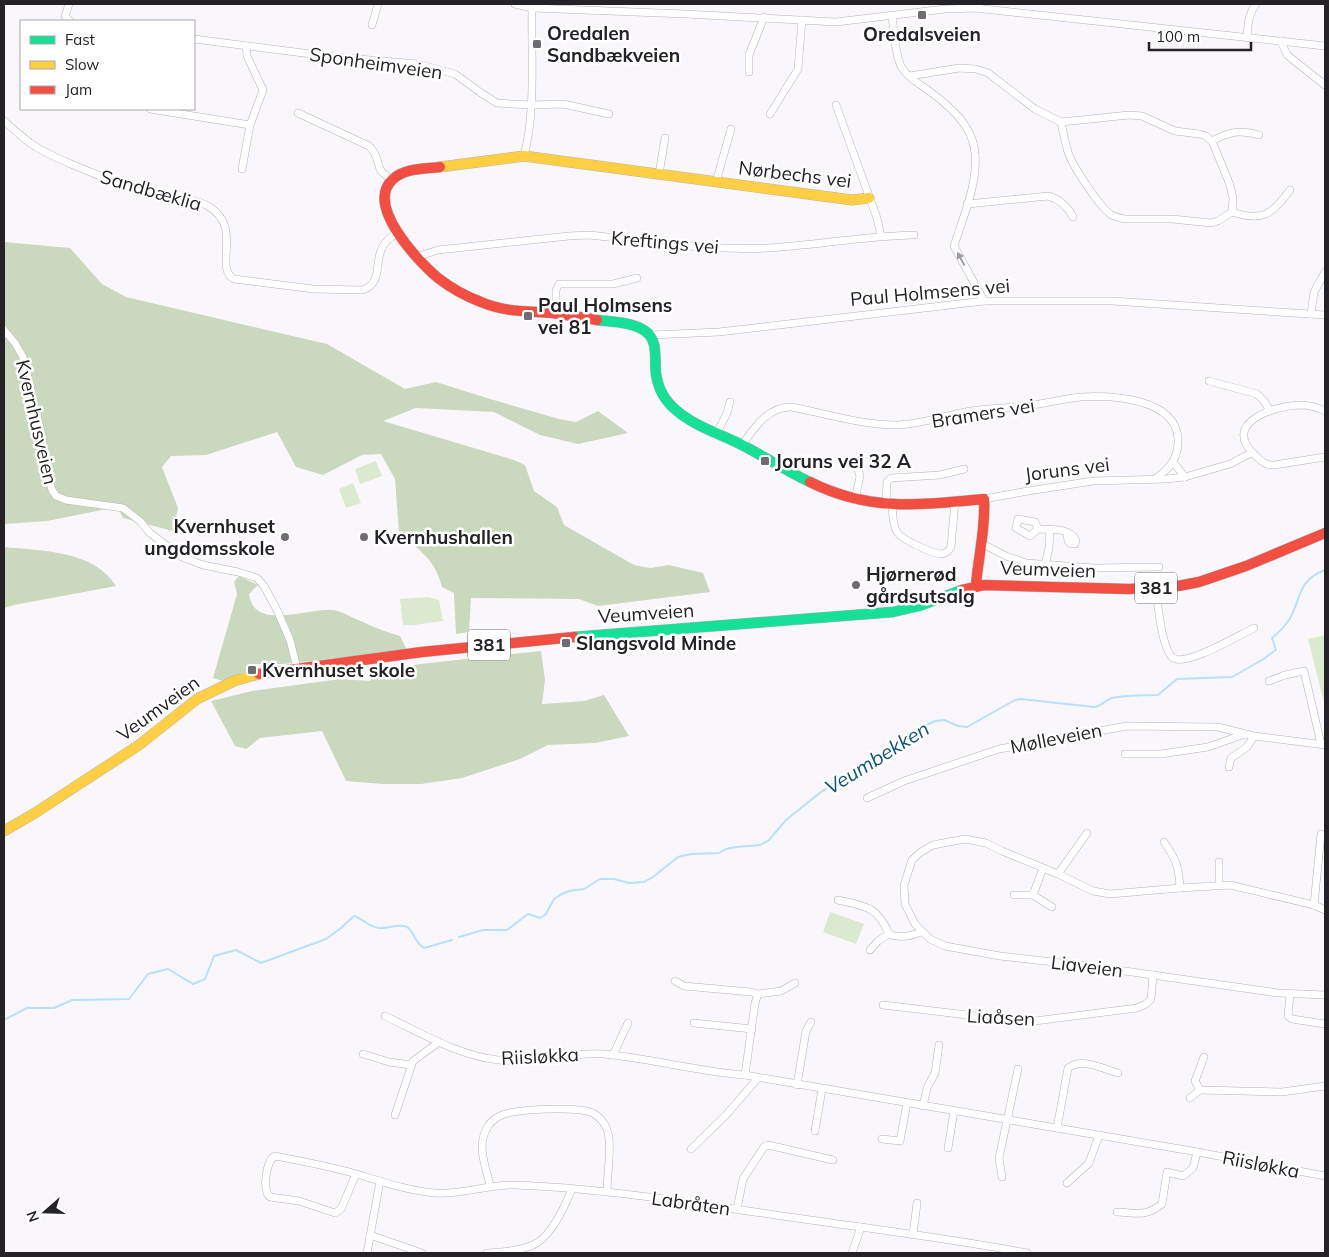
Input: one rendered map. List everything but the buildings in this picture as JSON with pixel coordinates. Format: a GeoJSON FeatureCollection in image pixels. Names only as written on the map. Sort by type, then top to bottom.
{"type":"FeatureCollection","features":[{"type":"Feature","properties":{"kind":"main road","name":"Nørbechs vei"},"geometry":{"type":"LineString","coordinates":[[391,179],[409,171],[524,156],[852,200],[869,198]]}},
{"type":"Feature","properties":{"kind":"main road","name":"Paul Holmsens vei"},"geometry":{"type":"LineString","coordinates":[[391,179],[387,187],[386,204],[396,233],[431,273],[459,293],[480,303],[511,311],[556,314],[637,327],[646,330],[651,335]]}},
{"type":"Feature","properties":{"kind":"main road","name":"Joruns vei"},"geometry":{"type":"LineString","coordinates":[[651,335],[655,347],[656,374],[663,394],[674,407],[717,433],[822,488],[855,500],[889,505],[920,505],[984,499]]}},
{"type":"Feature","properties":{"kind":"main road"},"geometry":{"type":"LineString","coordinates":[[976,586],[976,567],[985,511],[984,499]]}},
{"type":"Feature","properties":{"kind":"main road","name":"Veumveien"},"geometry":{"type":"LineString","coordinates":[[4,831],[139,745],[188,705],[207,693],[246,678],[297,668],[422,652],[584,635],[888,613],[914,607],[976,586],[1004,584],[1101,589],[1156,588],[1199,582],[1213,578],[1325,533]]}},
{"type":"Feature","properties":{"kind":"street"},"geometry":{"type":"LineString","coordinates":[[69,4],[65,16],[69,20]]}},
{"type":"Feature","properties":{"kind":"street"},"geometry":{"type":"LineString","coordinates":[[372,25],[378,4]]}},
{"type":"Feature","properties":{"kind":"street"},"geometry":{"type":"LineString","coordinates":[[515,4],[532,8],[764,17],[836,22],[945,9],[975,8],[1325,46]]}},
{"type":"Feature","properties":{"kind":"street"},"geometry":{"type":"LineString","coordinates":[[653,4],[653,13]]}},
{"type":"Feature","properties":{"kind":"street"},"geometry":{"type":"LineString","coordinates":[[1247,38],[1248,21],[1256,4]]}},
{"type":"Feature","properties":{"kind":"street"},"geometry":{"type":"LineString","coordinates":[[524,156],[528,142],[531,105],[532,8]]}},
{"type":"Feature","properties":{"kind":"street"},"geometry":{"type":"LineString","coordinates":[[892,16],[900,64],[903,70],[953,111],[972,140],[976,165],[974,177],[954,246],[984,302]]}},
{"type":"Feature","properties":{"kind":"street"},"geometry":{"type":"LineString","coordinates":[[749,72],[749,55],[764,17]]}},
{"type":"Feature","properties":{"kind":"street"},"geometry":{"type":"LineString","coordinates":[[770,114],[798,69],[802,20]]}},
{"type":"Feature","properties":{"kind":"street","name":"Sponheimveien"},"geometry":{"type":"LineString","coordinates":[[195,39],[335,57],[418,64],[455,74],[497,103],[563,104],[609,114]]}},
{"type":"Feature","properties":{"kind":"street"},"geometry":{"type":"LineString","coordinates":[[1281,41],[1287,55],[1325,85]]}},
{"type":"Feature","properties":{"kind":"street"},"geometry":{"type":"LineString","coordinates":[[242,169],[250,126],[264,90],[247,56],[246,46]]}},
{"type":"Feature","properties":{"kind":"street"},"geometry":{"type":"LineString","coordinates":[[910,76],[959,68],[976,69],[988,73],[1035,109],[1061,122],[1129,115],[1142,116],[1175,131],[1200,134],[1212,141],[1230,185],[1233,198],[1232,212]]}},
{"type":"Feature","properties":{"kind":"street"},"geometry":{"type":"LineString","coordinates":[[836,105],[877,218],[881,236]]}},
{"type":"Feature","properties":{"kind":"street"},"geometry":{"type":"LineString","coordinates":[[156,110],[250,126]]}},
{"type":"Feature","properties":{"kind":"street"},"geometry":{"type":"LineString","coordinates":[[298,113],[369,146],[376,152],[382,174],[391,179]]}},
{"type":"Feature","properties":{"kind":"street","name":"Sandbæklia"},"geometry":{"type":"LineString","coordinates":[[4,121],[30,143],[49,154],[110,181],[159,196],[190,200],[207,205],[219,214],[228,235],[225,267],[230,277],[234,279],[313,289],[364,290],[375,283],[383,246],[396,233]]}},
{"type":"Feature","properties":{"kind":"street"},"geometry":{"type":"LineString","coordinates":[[1061,122],[1068,154],[1098,202],[1111,214],[1125,219],[1172,219],[1211,223],[1232,212],[1255,217],[1265,215],[1274,210],[1290,190]]}},
{"type":"Feature","properties":{"kind":"street","name":"Nørbechs vei"},"geometry":{"type":"LineString","coordinates":[[716,182],[732,129]]}},
{"type":"Feature","properties":{"kind":"street"},"geometry":{"type":"LineString","coordinates":[[1212,141],[1229,133],[1239,131],[1259,135]]}},
{"type":"Feature","properties":{"kind":"street"},"geometry":{"type":"LineString","coordinates":[[659,174],[665,138]]}},
{"type":"Feature","properties":{"kind":"street"},"geometry":{"type":"LineString","coordinates":[[967,204],[1048,196],[1057,198],[1068,208],[1073,217]]}},
{"type":"Feature","properties":{"kind":"street","name":"Kreftings vei"},"geometry":{"type":"LineString","coordinates":[[416,257],[438,250],[579,236],[719,248],[766,248],[881,236],[914,235]]}},
{"type":"Feature","properties":{"kind":"street"},"geometry":{"type":"LineString","coordinates":[[1311,314],[1314,292],[1325,272]]}},
{"type":"Feature","properties":{"kind":"street"},"geometry":{"type":"LineString","coordinates":[[556,314],[556,290],[559,284],[613,284],[637,278]]}},
{"type":"Feature","properties":{"kind":"street","name":"Paul Holmsens vei"},"geometry":{"type":"LineString","coordinates":[[651,335],[719,332],[984,302],[1112,301],[1325,315]]}},
{"type":"Feature","properties":{"kind":"street","name":"Kvernhusveien"},"geometry":{"type":"LineString","coordinates":[[4,330],[15,342],[24,357],[42,436],[48,477],[54,493],[66,500],[123,508],[140,521],[150,533],[182,557],[203,565],[257,578],[264,586],[278,612],[290,640],[297,668]]}},
{"type":"Feature","properties":{"kind":"street"},"geometry":{"type":"LineString","coordinates":[[1209,382],[1257,394],[1270,411]]}},
{"type":"Feature","properties":{"kind":"street","name":"Bramers vei"},"geometry":{"type":"LineString","coordinates":[[742,445],[761,420],[782,407],[792,407],[868,423],[894,425],[925,422],[970,412],[1027,406],[1082,397],[1104,397],[1144,404],[1164,412],[1172,420],[1178,432],[1178,447],[1173,462]]}},
{"type":"Feature","properties":{"kind":"street"},"geometry":{"type":"LineString","coordinates":[[717,433],[730,402]]}},
{"type":"Feature","properties":{"kind":"street"},"geometry":{"type":"LineString","coordinates":[[1325,411],[1313,406],[1298,405],[1270,411],[1251,421],[1244,428],[1243,435],[1244,441],[1252,452],[1263,463],[1270,465],[1325,457]]}},
{"type":"Feature","properties":{"kind":"street","name":"Joruns vei"},"geometry":{"type":"LineString","coordinates":[[984,499],[1093,481],[1185,477],[1230,464],[1252,452]]}},
{"type":"Feature","properties":{"kind":"street"},"geometry":{"type":"LineString","coordinates":[[1155,479],[1173,462],[1185,477]]}},
{"type":"Feature","properties":{"kind":"street"},"geometry":{"type":"LineString","coordinates":[[855,500],[860,476],[856,467]]}},
{"type":"Feature","properties":{"kind":"street"},"geometry":{"type":"LineString","coordinates":[[955,501],[951,547],[942,554],[902,538],[894,526],[889,505],[887,482],[896,476],[940,475],[964,469]]}},
{"type":"Feature","properties":{"kind":"street"},"geometry":{"type":"LineString","coordinates":[[1038,529],[1067,532]]}},
{"type":"Feature","properties":{"kind":"street"},"geometry":{"type":"LineString","coordinates":[[1046,565],[1050,531]]}},
{"type":"Feature","properties":{"kind":"street"},"geometry":{"type":"LineString","coordinates":[[981,543],[1018,561],[1046,565],[1094,568],[1159,567]]}},
{"type":"Feature","properties":{"kind":"street"},"geometry":{"type":"LineString","coordinates":[[1156,588],[1166,645],[1174,659],[1186,660],[1254,628]]}},
{"type":"Feature","properties":{"kind":"street"},"geometry":{"type":"LineString","coordinates":[[1269,681],[1304,671],[1323,745]]}},
{"type":"Feature","properties":{"kind":"street","name":"Mølleveien"},"geometry":{"type":"LineString","coordinates":[[866,798],[904,781],[999,749],[1127,726],[1218,727],[1254,736],[1323,745]]}},
{"type":"Feature","properties":{"kind":"street"},"geometry":{"type":"LineString","coordinates":[[1125,754],[1161,754],[1208,747],[1246,734]]}},
{"type":"Feature","properties":{"kind":"street"},"geometry":{"type":"LineString","coordinates":[[1228,767],[1231,758],[1247,747],[1254,736]]}},
{"type":"Feature","properties":{"kind":"street"},"geometry":{"type":"LineString","coordinates":[[1058,874],[1087,833]]}},
{"type":"Feature","properties":{"kind":"street"},"geometry":{"type":"LineString","coordinates":[[1314,905],[1322,850],[1321,834]]}},
{"type":"Feature","properties":{"kind":"street"},"geometry":{"type":"LineString","coordinates":[[838,900],[866,906],[877,913],[889,934],[894,936],[912,935],[921,932],[909,915],[905,904],[904,885],[912,860],[933,845],[965,839],[986,843],[1093,891],[1110,894],[1230,885],[1314,905],[1325,910]]}},
{"type":"Feature","properties":{"kind":"street"},"geometry":{"type":"LineString","coordinates":[[1164,842],[1173,854],[1179,868],[1180,888]]}},
{"type":"Feature","properties":{"kind":"street"},"geometry":{"type":"LineString","coordinates":[[1219,862],[1219,885]]}},
{"type":"Feature","properties":{"kind":"street"},"geometry":{"type":"LineString","coordinates":[[1033,896],[1043,868]]}},
{"type":"Feature","properties":{"kind":"street"},"geometry":{"type":"LineString","coordinates":[[1014,895],[1033,896],[1052,907]]}},
{"type":"Feature","properties":{"kind":"street","name":"Liaveien"},"geometry":{"type":"LineString","coordinates":[[921,932],[934,942],[945,946],[1000,956],[1278,993],[1325,995]]}},
{"type":"Feature","properties":{"kind":"street"},"geometry":{"type":"LineString","coordinates":[[870,950],[878,941],[889,934]]}},
{"type":"Feature","properties":{"kind":"street","name":"Liaåsen"},"geometry":{"type":"LineString","coordinates":[[883,1005],[982,1018],[1033,1021],[1137,1008],[1146,1004],[1151,999],[1153,975]]}},
{"type":"Feature","properties":{"kind":"street"},"geometry":{"type":"LineString","coordinates":[[675,981],[684,986],[758,994],[781,991],[795,983]]}},
{"type":"Feature","properties":{"kind":"street"},"geometry":{"type":"LineString","coordinates":[[745,1075],[755,1003],[758,994]]}},
{"type":"Feature","properties":{"kind":"street"},"geometry":{"type":"LineString","coordinates":[[1290,994],[1288,1016],[1292,1019],[1325,1024]]}},
{"type":"Feature","properties":{"kind":"street","name":"Riisløkka"},"geometry":{"type":"LineString","coordinates":[[385,1016],[439,1042],[479,1056],[499,1060],[524,1060],[584,1054],[613,1055],[725,1074],[745,1075],[1099,1135],[1325,1176]]}},
{"type":"Feature","properties":{"kind":"street"},"geometry":{"type":"LineString","coordinates":[[797,1085],[806,1031],[811,1022]]}},
{"type":"Feature","properties":{"kind":"street"},"geometry":{"type":"LineString","coordinates":[[613,1055],[628,1023]]}},
{"type":"Feature","properties":{"kind":"street"},"geometry":{"type":"LineString","coordinates":[[694,1023],[752,1029]]}},
{"type":"Feature","properties":{"kind":"street"},"geometry":{"type":"LineString","coordinates":[[395,1114],[411,1065],[417,1058],[439,1042]]}},
{"type":"Feature","properties":{"kind":"street"},"geometry":{"type":"LineString","coordinates":[[923,1106],[927,1088],[935,1073],[939,1045]]}},
{"type":"Feature","properties":{"kind":"street"},"geometry":{"type":"LineString","coordinates":[[363,1054],[389,1062],[411,1065]]}},
{"type":"Feature","properties":{"kind":"street"},"geometry":{"type":"LineString","coordinates":[[1200,1090],[1195,1081],[1204,1057]]}},
{"type":"Feature","properties":{"kind":"street"},"geometry":{"type":"LineString","coordinates":[[1057,1128],[1068,1068],[1084,1063],[1118,1073]]}},
{"type":"Feature","properties":{"kind":"street"},"geometry":{"type":"LineString","coordinates":[[1002,1177],[999,1158],[1018,1069]]}},
{"type":"Feature","properties":{"kind":"street"},"geometry":{"type":"LineString","coordinates":[[691,1149],[726,1115],[758,1078]]}},
{"type":"Feature","properties":{"kind":"street"},"geometry":{"type":"LineString","coordinates":[[1190,1098],[1200,1090],[1282,1092],[1325,1086]]}},
{"type":"Feature","properties":{"kind":"street"},"geometry":{"type":"LineString","coordinates":[[815,1131],[822,1089]]}},
{"type":"Feature","properties":{"kind":"street"},"geometry":{"type":"LineString","coordinates":[[882,1139],[900,1141],[907,1103]]}},
{"type":"Feature","properties":{"kind":"street"},"geometry":{"type":"LineString","coordinates":[[490,1185],[482,1152],[482,1143],[486,1130],[492,1121],[511,1112],[547,1109],[576,1110],[593,1113],[603,1122],[607,1130],[606,1191]]}},
{"type":"Feature","properties":{"kind":"street"},"geometry":{"type":"LineString","coordinates":[[948,1148],[954,1111]]}},
{"type":"Feature","properties":{"kind":"street"},"geometry":{"type":"LineString","coordinates":[[1067,1183],[1089,1162],[1099,1135]]}},
{"type":"Feature","properties":{"kind":"street"},"geometry":{"type":"LineString","coordinates":[[737,1210],[743,1178],[764,1147],[768,1145],[833,1160]]}},
{"type":"Feature","properties":{"kind":"street","name":"Riisløkka"},"geometry":{"type":"LineString","coordinates":[[1117,1212],[1142,1214],[1151,1212],[1162,1204],[1167,1172],[1182,1176],[1193,1168],[1197,1152]]}},
{"type":"Feature","properties":{"kind":"street","name":"Labråten"},"geometry":{"type":"LineString","coordinates":[[356,1174],[341,1209],[335,1213],[299,1201],[270,1197],[266,1192],[266,1176],[270,1160],[275,1156],[356,1174],[434,1193],[455,1192],[490,1185],[514,1184],[606,1191],[1027,1253]]}},
{"type":"Feature","properties":{"kind":"street"},"geometry":{"type":"LineString","coordinates":[[367,1253],[380,1181]]}},
{"type":"Feature","properties":{"kind":"street"},"geometry":{"type":"LineString","coordinates":[[487,1253],[517,1250],[538,1243],[548,1233],[572,1189]]}},
{"type":"Feature","properties":{"kind":"street"},"geometry":{"type":"LineString","coordinates":[[913,1235],[917,1203]]}},
{"type":"Feature","properties":{"kind":"street"},"geometry":{"type":"LineString","coordinates":[[852,1253],[861,1228]]}},
{"type":"Feature","properties":{"kind":"street"},"geometry":{"type":"LineString","coordinates":[[370,1235],[422,1253]]}},
{"type":"Feature","properties":{"kind":"green space"},"geometry":{"type":"Polygon","coordinates":[[[4,242],[70,248],[102,284],[126,297],[327,344],[405,389],[436,382],[559,419],[576,422],[598,411],[628,433],[578,444],[540,435],[494,412],[416,408],[383,421],[514,460],[525,465],[534,491],[557,507],[564,525],[634,565],[650,568],[669,565],[703,573],[710,592],[598,606],[579,599],[471,598],[469,632],[456,634],[454,593],[442,587],[431,562],[399,533],[395,479],[381,454],[362,455],[323,475],[296,467],[277,432],[206,455],[171,456],[162,467],[178,508],[173,531],[123,518],[117,507],[47,521],[4,524],[4,242]]]}},
{"type":"Feature","properties":{"kind":"green space"},"geometry":{"type":"Polygon","coordinates":[[[376,461],[382,476],[360,484],[355,469],[376,461]]]}},
{"type":"Feature","properties":{"kind":"green space"},"geometry":{"type":"Polygon","coordinates":[[[353,483],[361,503],[346,508],[339,489],[353,483]]]}},
{"type":"Feature","properties":{"kind":"green space"},"geometry":{"type":"Polygon","coordinates":[[[4,547],[66,554],[81,559],[95,565],[116,586],[4,608],[4,547]]]}},
{"type":"Feature","properties":{"kind":"green space"},"geometry":{"type":"Polygon","coordinates":[[[239,576],[258,585],[249,594],[253,606],[262,613],[286,615],[327,610],[338,611],[400,636],[407,650],[284,664],[255,664],[245,672],[223,681],[213,678],[237,594],[234,582],[239,576]]]}},
{"type":"Feature","properties":{"kind":"green space"},"geometry":{"type":"Polygon","coordinates":[[[428,597],[439,600],[443,621],[403,625],[400,599],[428,597]]]}},
{"type":"Feature","properties":{"kind":"green space"},"geometry":{"type":"Polygon","coordinates":[[[1325,635],[1325,706],[1308,639],[1325,635]]]}},
{"type":"Feature","properties":{"kind":"green space"},"geometry":{"type":"Polygon","coordinates":[[[541,651],[545,680],[542,704],[584,701],[604,695],[629,736],[595,743],[548,745],[520,759],[462,778],[421,784],[383,784],[346,781],[322,731],[260,738],[246,749],[235,746],[211,701],[252,691],[340,679],[370,681],[374,673],[420,664],[541,651]]]}},
{"type":"Feature","properties":{"kind":"green space"},"geometry":{"type":"Polygon","coordinates":[[[830,912],[864,924],[856,944],[823,932],[830,912]]]}},
{"type":"Feature","properties":{"kind":"waterway","name":"Veumbekken"},"geometry":{"type":"LineString","coordinates":[[459,937],[483,930],[507,930],[528,914],[540,918],[546,914],[554,899],[560,895],[569,891],[584,889],[600,879],[614,879],[629,883],[644,882],[678,857],[691,854],[719,853],[736,847],[760,845],[769,840],[786,820],[821,792],[920,728],[935,721],[944,720],[958,726],[967,727],[1015,700],[1021,699],[1094,707],[1112,698],[1158,695],[1177,679],[1232,677],[1276,650],[1272,638],[1289,620],[1304,585],[1316,574],[1325,570]]}},
{"type":"Feature","properties":{"kind":"waterway"},"geometry":{"type":"LineString","coordinates":[[4,1020],[27,1008],[54,1008],[72,1000],[129,999],[148,974],[168,969],[193,984],[205,979],[214,956],[236,950],[261,963],[326,939],[354,916],[375,927],[407,927],[418,943],[424,948],[452,940]]}},
{"type":"Feature","properties":{"kind":"traffic: fast"},"geometry":{"type":"LineString","coordinates":[[597,320],[635,326],[649,335],[654,345],[656,374],[660,389],[669,403],[683,416],[810,482]]}},
{"type":"Feature","properties":{"kind":"traffic: fast"},"geometry":{"type":"LineString","coordinates":[[574,637],[893,612],[919,606],[962,590]]}},
{"type":"Feature","properties":{"kind":"traffic: slow"},"geometry":{"type":"LineString","coordinates":[[440,167],[524,156],[852,200],[869,198]]}},
{"type":"Feature","properties":{"kind":"traffic: slow"},"geometry":{"type":"LineString","coordinates":[[4,831],[139,745],[197,699],[234,681],[259,674]]}},
{"type":"Feature","properties":{"kind":"traffic: jam"},"geometry":{"type":"LineString","coordinates":[[440,167],[415,170],[398,175],[386,190],[385,203],[389,218],[408,246],[429,270],[458,292],[490,305],[507,309],[597,320]]}},
{"type":"Feature","properties":{"kind":"traffic: jam"},"geometry":{"type":"LineString","coordinates":[[810,482],[832,492],[875,502],[917,504],[984,499],[984,521],[976,586]]}},
{"type":"Feature","properties":{"kind":"traffic: jam"},"geometry":{"type":"LineString","coordinates":[[962,590],[984,585],[1129,589],[1178,586],[1199,582],[1246,566],[1325,533]]}},
{"type":"Feature","properties":{"kind":"traffic: jam"},"geometry":{"type":"LineString","coordinates":[[259,674],[422,652],[574,637]]}},
{"type":"Feature","properties":{"kind":"place","name":"Oredalsveien"},"geometry":{"type":"Point","coordinates":[922,15]}},
{"type":"Feature","properties":{"kind":"place","name":"Oredalen Sandbækveien"},"geometry":{"type":"Point","coordinates":[537,44]}},
{"type":"Feature","properties":{"kind":"place","name":"Paul Holmsens vei 81"},"geometry":{"type":"Point","coordinates":[528,316]}},
{"type":"Feature","properties":{"kind":"place","name":"Joruns vei 32 A"},"geometry":{"type":"Point","coordinates":[765,461]}},
{"type":"Feature","properties":{"kind":"place","name":"Kvernhuset ungdomsskole"},"geometry":{"type":"Point","coordinates":[285,537]}},
{"type":"Feature","properties":{"kind":"place","name":"Kvernhushallen"},"geometry":{"type":"Point","coordinates":[364,537]}},
{"type":"Feature","properties":{"kind":"place","name":"Hjørnerød gårdsutsalg"},"geometry":{"type":"Point","coordinates":[856,585]}},
{"type":"Feature","properties":{"kind":"place","name":"Slangsvold Minde"},"geometry":{"type":"Point","coordinates":[566,643]}},
{"type":"Feature","properties":{"kind":"place","name":"Kvernhuset skole"},"geometry":{"type":"Point","coordinates":[252,670]}}]}
